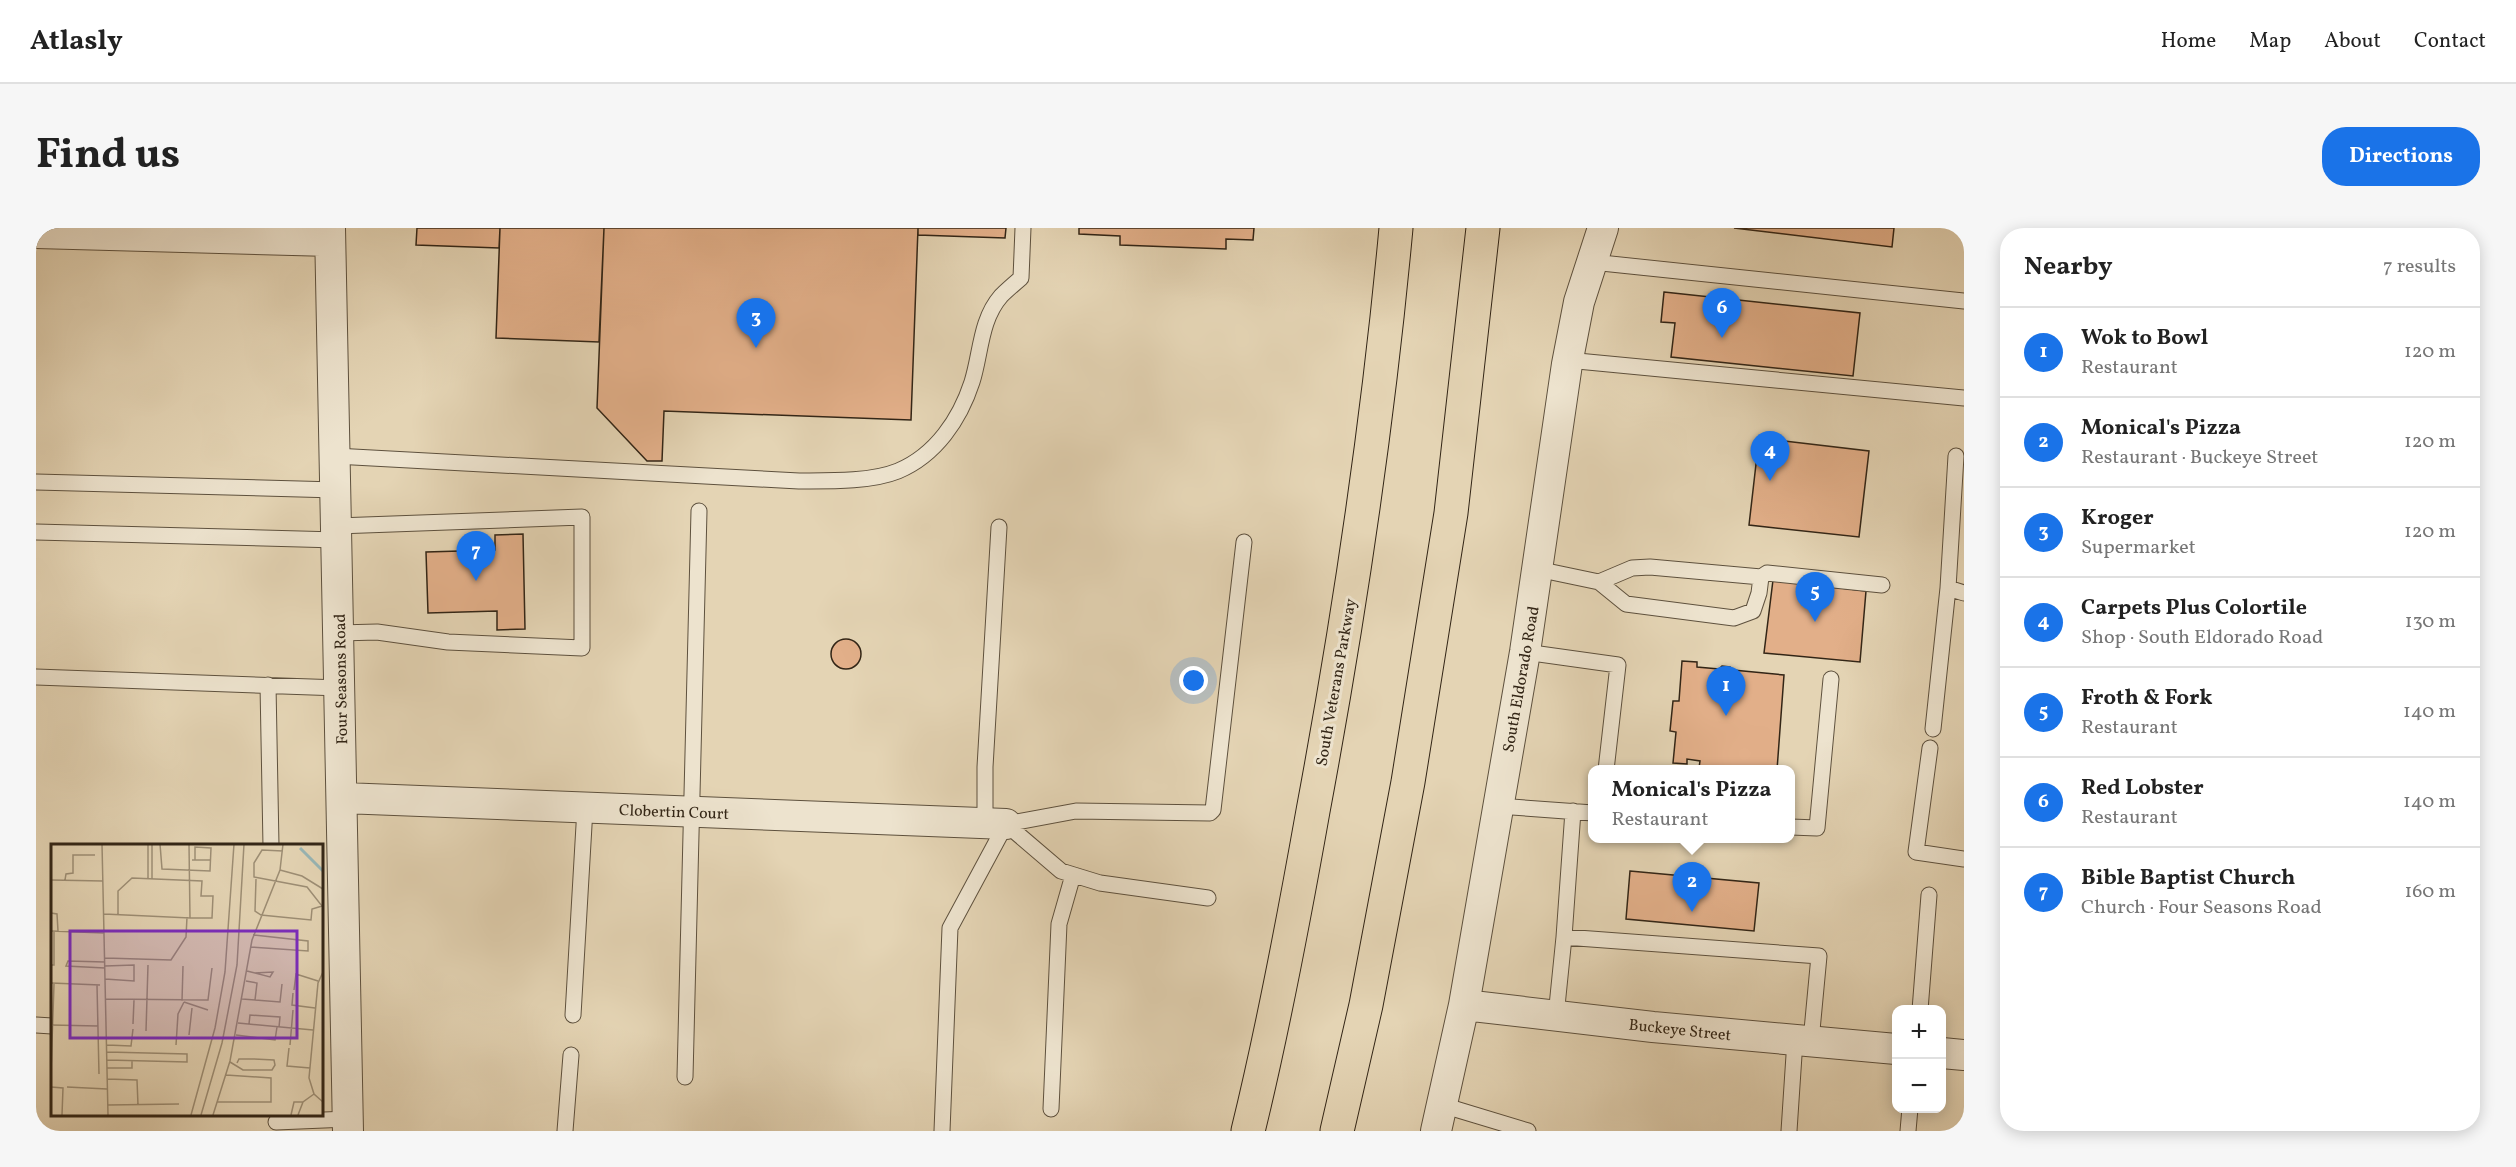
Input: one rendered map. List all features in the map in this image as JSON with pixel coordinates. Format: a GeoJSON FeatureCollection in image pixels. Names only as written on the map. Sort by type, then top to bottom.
{"type":"FeatureCollection","features":[{"type":"Feature","properties":{"kind":"highway","name":"South Veterans Parkway"},"geometry":{"type":"LineString","coordinates":[[1248,1131],[1267,1052],[1306,848],[1354,573],[1387,326],[1396,228]]}},
{"type":"Feature","properties":{"kind":"highway"},"geometry":{"type":"LineString","coordinates":[[1337,1131],[1366,1005],[1408,782],[1451,513],[1483,228]]}},
{"type":"Feature","properties":{"kind":"street","name":"South Eldorado Road"},"geometry":{"type":"LineString","coordinates":[[1439,1118],[1464,1005],[1525,652],[1567,360],[1580,302],[1603,228]]}},
{"type":"Feature","properties":{"kind":"street"},"geometry":{"type":"LineString","coordinates":[[36,233],[330,235]]}},
{"type":"Feature","properties":{"kind":"street","name":"Four Seasons Road"},"geometry":{"type":"LineString","coordinates":[[330,235],[348,1125]]}},
{"type":"Feature","properties":{"kind":"street","name":"Clobertin Court"},"geometry":{"type":"LineString","coordinates":[[343,798],[996,823]]}},
{"type":"Feature","properties":{"kind":"street","name":"Buckeye Street"},"geometry":{"type":"LineString","coordinates":[[1464,1005],[1892,1049]]}},
{"type":"Feature","properties":{"kind":"street"},"geometry":{"type":"LineString","coordinates":[[1946,1053],[1964,1055]]}},
{"type":"Feature","properties":{"kind":"lane"},"geometry":{"type":"LineString","coordinates":[[335,456],[799,481],[850,481],[898,471],[933,449],[957,417],[972,382],[986,324],[999,298],[1021,278],[1023,228]]}},
{"type":"Feature","properties":{"kind":"lane"},"geometry":{"type":"LineString","coordinates":[[1592,262],[1964,301]]}},
{"type":"Feature","properties":{"kind":"lane"},"geometry":{"type":"LineString","coordinates":[[1567,360],[1964,398]]}},
{"type":"Feature","properties":{"kind":"lane"},"geometry":{"type":"LineString","coordinates":[[1933,729],[1948,588],[1956,456]]}},
{"type":"Feature","properties":{"kind":"lane"},"geometry":{"type":"LineString","coordinates":[[36,482],[336,490]]}},
{"type":"Feature","properties":{"kind":"lane"},"geometry":{"type":"LineString","coordinates":[[685,1077],[699,511]]}},
{"type":"Feature","properties":{"kind":"lane"},"geometry":{"type":"LineString","coordinates":[[36,532],[337,533],[582,517],[582,648],[448,642],[377,632],[339,633]]}},
{"type":"Feature","properties":{"kind":"lane"},"geometry":{"type":"LineString","coordinates":[[942,1131],[950,928],[996,823],[985,767],[999,526]]}},
{"type":"Feature","properties":{"kind":"lane"},"geometry":{"type":"LineString","coordinates":[[996,823],[1076,811],[1210,813],[1213,810],[1245,542]]}},
{"type":"Feature","properties":{"kind":"lane"},"geometry":{"type":"LineString","coordinates":[[1599,582],[1632,568],[1650,567],[1761,577],[1767,573],[1882,585]]}},
{"type":"Feature","properties":{"kind":"lane"},"geometry":{"type":"LineString","coordinates":[[1537,569],[1599,582],[1626,604],[1734,618],[1753,611],[1761,577]]}},
{"type":"Feature","properties":{"kind":"lane"},"geometry":{"type":"LineString","coordinates":[[1948,588],[1964,593]]}},
{"type":"Feature","properties":{"kind":"lane"},"geometry":{"type":"LineString","coordinates":[[1525,652],[1618,665],[1607,765]]}},
{"type":"Feature","properties":{"kind":"lane"},"geometry":{"type":"LineString","coordinates":[[36,677],[340,688]]}},
{"type":"Feature","properties":{"kind":"lane"},"geometry":{"type":"LineString","coordinates":[[1795,827],[1817,828],[1831,679]]}},
{"type":"Feature","properties":{"kind":"lane"},"geometry":{"type":"LineString","coordinates":[[268,685],[271,844]]}},
{"type":"Feature","properties":{"kind":"lane"},"geometry":{"type":"LineString","coordinates":[[1930,748],[1916,852],[1964,859]]}},
{"type":"Feature","properties":{"kind":"lane"},"geometry":{"type":"LineString","coordinates":[[1498,806],[1588,812]]}},
{"type":"Feature","properties":{"kind":"lane"},"geometry":{"type":"LineString","coordinates":[[573,1015],[585,808]]}},
{"type":"Feature","properties":{"kind":"lane"},"geometry":{"type":"LineString","coordinates":[[1556,1016],[1573,811]]}},
{"type":"Feature","properties":{"kind":"lane"},"geometry":{"type":"LineString","coordinates":[[996,823],[1061,871],[1100,883],[1208,898]]}},
{"type":"Feature","properties":{"kind":"lane"},"geometry":{"type":"LineString","coordinates":[[1050,1109],[1059,924],[1074,875]]}},
{"type":"Feature","properties":{"kind":"lane"},"geometry":{"type":"LineString","coordinates":[[1920,1005],[1929,895]]}},
{"type":"Feature","properties":{"kind":"lane"},"geometry":{"type":"LineString","coordinates":[[1564,937],[1819,956],[1789,1131]]}},
{"type":"Feature","properties":{"kind":"lane"},"geometry":{"type":"LineString","coordinates":[[36,1025],[51,1026]]}},
{"type":"Feature","properties":{"kind":"lane"},"geometry":{"type":"LineString","coordinates":[[565,1131],[571,1055]]}},
{"type":"Feature","properties":{"kind":"lane"},"geometry":{"type":"LineString","coordinates":[[1908,1131],[1910,1113]]}},
{"type":"Feature","properties":{"kind":"lane"},"geometry":{"type":"LineString","coordinates":[[1439,1118],[1528,1131]]}},
{"type":"Feature","properties":{"kind":"lane"},"geometry":{"type":"LineString","coordinates":[[276,1122],[348,1125]]}},
{"type":"Feature","properties":{"kind":"building"},"geometry":{"type":"Polygon","coordinates":[[[417,228],[500,228],[499,248],[416,245],[417,228]]]}},
{"type":"Feature","properties":{"kind":"building"},"geometry":{"type":"Polygon","coordinates":[[[500,228],[604,228],[599,342],[496,338],[500,228]]]}},
{"type":"Feature","properties":{"kind":"building"},"geometry":{"type":"Polygon","coordinates":[[[604,228],[918,228],[911,420],[664,411],[662,461],[647,461],[597,408],[604,228]]]}},
{"type":"Feature","properties":{"kind":"building"},"geometry":{"type":"Polygon","coordinates":[[[918,228],[1006,228],[1005,238],[918,235],[918,228]]]}},
{"type":"Feature","properties":{"kind":"building"},"geometry":{"type":"Polygon","coordinates":[[[1079,228],[1254,228],[1253,240],[1226,239],[1226,249],[1120,245],[1120,236],[1079,234],[1079,228]]]}},
{"type":"Feature","properties":{"kind":"building"},"geometry":{"type":"Polygon","coordinates":[[[1734,228],[1894,228],[1892,247],[1734,228]]]}},
{"type":"Feature","properties":{"kind":"building"},"geometry":{"type":"Polygon","coordinates":[[[1664,292],[1860,313],[1853,376],[1671,357],[1675,323],[1661,322],[1664,292]]]}},
{"type":"Feature","properties":{"kind":"building"},"geometry":{"type":"Polygon","coordinates":[[[1759,438],[1869,451],[1859,537],[1749,525],[1759,438]]]}},
{"type":"Feature","properties":{"kind":"building"},"geometry":{"type":"Polygon","coordinates":[[[523,534],[525,629],[497,630],[497,611],[428,613],[426,552],[495,550],[495,535],[523,534]]]}},
{"type":"Feature","properties":{"kind":"building"},"geometry":{"type":"Polygon","coordinates":[[[1773,580],[1866,591],[1860,662],[1764,653],[1773,580]]]}},
{"type":"Feature","properties":{"kind":"building"},"geometry":{"type":"Polygon","coordinates":[[[846,639],[857,643],[861,654],[857,665],[846,669],[835,665],[831,654],[835,643],[846,639]]]}},
{"type":"Feature","properties":{"kind":"building"},"geometry":{"type":"Polygon","coordinates":[[[1682,661],[1697,662],[1697,667],[1719,669],[1722,666],[1733,670],[1784,675],[1777,765],[1699,765],[1700,761],[1687,759],[1687,764],[1673,763],[1676,732],[1670,731],[1673,701],[1679,701],[1682,661]]]}},
{"type":"Feature","properties":{"kind":"building"},"geometry":{"type":"Polygon","coordinates":[[[1630,871],[1759,883],[1754,931],[1626,919],[1630,871]]]}},
{"type":"Feature","properties":{"kind":"place","name":"Red Lobster"},"geometry":{"type":"Point","coordinates":[1722,338]}},
{"type":"Feature","properties":{"kind":"place","name":"Kroger"},"geometry":{"type":"Point","coordinates":[756,348]}},
{"type":"Feature","properties":{"kind":"place","name":"Carpets Plus Colortile"},"geometry":{"type":"Point","coordinates":[1770,481]}},
{"type":"Feature","properties":{"kind":"place","name":"Bible Baptist Church"},"geometry":{"type":"Point","coordinates":[476,581]}},
{"type":"Feature","properties":{"kind":"place","name":"Froth & Fork"},"geometry":{"type":"Point","coordinates":[1815,622]}},
{"type":"Feature","properties":{"kind":"place","name":"Wok to Bowl"},"geometry":{"type":"Point","coordinates":[1726,716]}},
{"type":"Feature","properties":{"kind":"place","name":"Monical's Pizza"},"geometry":{"type":"Point","coordinates":[1692,912]}}]}
